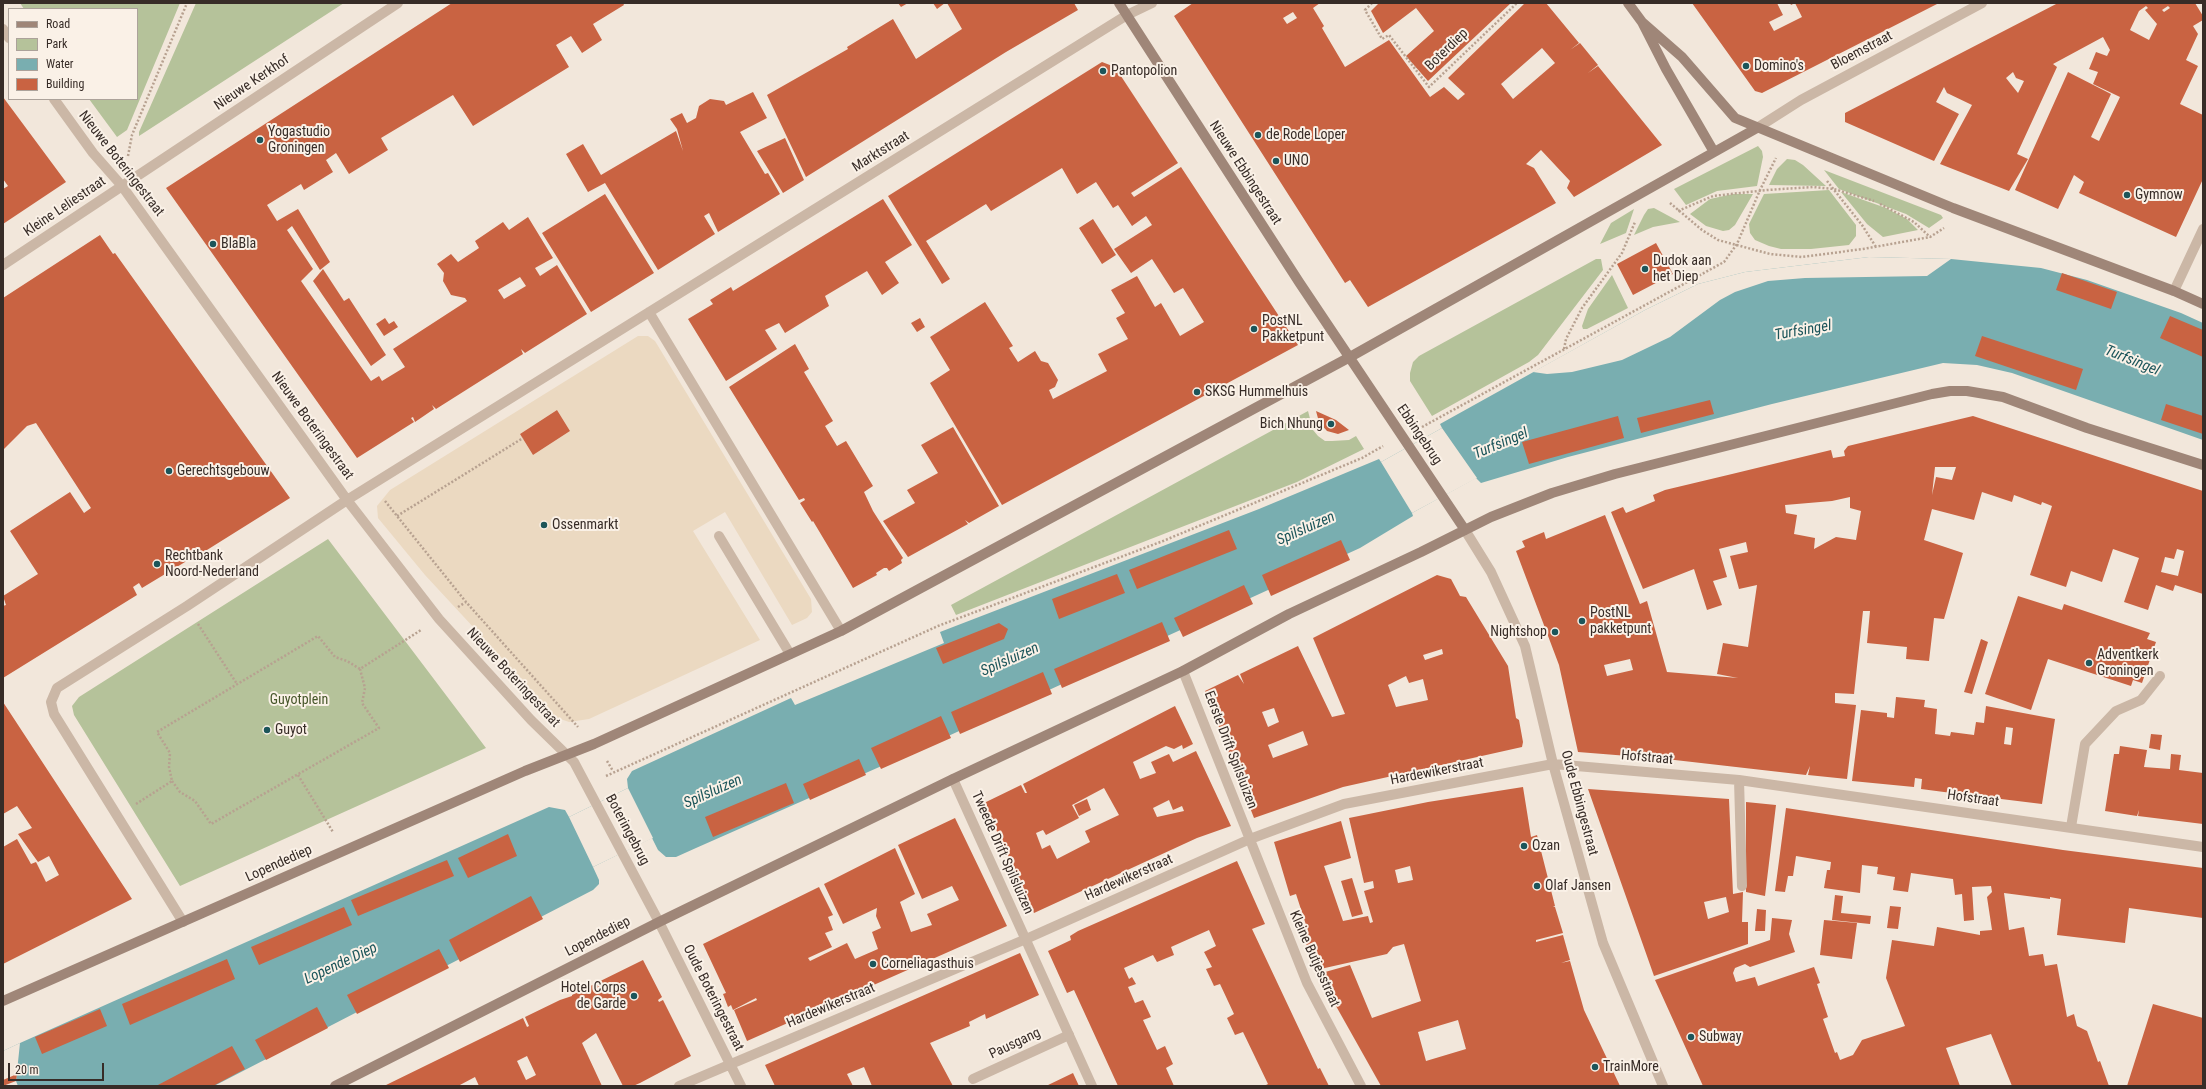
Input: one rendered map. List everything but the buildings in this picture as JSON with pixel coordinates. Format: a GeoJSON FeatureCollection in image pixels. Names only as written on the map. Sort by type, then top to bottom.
{"type":"FeatureCollection","features":[{"type":"Feature","properties":{"kind":"street","name":"Nieuwe Kerkhof"},"geometry":{"type":"LineString","coordinates":[[122,186],[398,3]]}},
{"type":"Feature","properties":{"kind":"street","name":"Nieuwe Ebbingestraat"},"geometry":{"type":"LineString","coordinates":[[1119,3],[1299,282],[1350,357]]}},
{"type":"Feature","properties":{"kind":"street","name":"Marktstraat"},"geometry":{"type":"LineString","coordinates":[[649,312],[1127,15],[1152,3]]}},
{"type":"Feature","properties":{"kind":"street"},"geometry":{"type":"LineString","coordinates":[[1628,3],[1642,22],[1666,69],[1714,152]]}},
{"type":"Feature","properties":{"kind":"street","name":"Bloemstraat"},"geometry":{"type":"LineString","coordinates":[[1757,128],[1801,100],[1982,3]]}},
{"type":"Feature","properties":{"kind":"street"},"geometry":{"type":"LineString","coordinates":[[1642,22],[1682,57],[1735,118],[1953,208],[2174,291],[2203,304]]}},
{"type":"Feature","properties":{"kind":"street","name":"Nieuwe Boteringestraat"},"geometry":{"type":"LineString","coordinates":[[55,100],[93,153],[122,186],[347,500],[439,619],[531,720],[566,754]]}},
{"type":"Feature","properties":{"kind":"street"},"geometry":{"type":"LineString","coordinates":[[566,754],[594,744],[841,631],[1096,496],[1350,357],[1757,128]]}},
{"type":"Feature","properties":{"kind":"street","name":"Kleine Leliestraat"},"geometry":{"type":"LineString","coordinates":[[3,265],[122,186]]}},
{"type":"Feature","properties":{"kind":"street"},"geometry":{"type":"LineString","coordinates":[[2174,291],[2203,229]]}},
{"type":"Feature","properties":{"kind":"street"},"geometry":{"type":"LineString","coordinates":[[183,922],[54,714],[51,702],[57,688],[187,606],[347,500],[649,312],[841,631]]}},
{"type":"Feature","properties":{"kind":"street","name":"Ebbingebrug"},"geometry":{"type":"LineString","coordinates":[[1350,357],[1465,530]]}},
{"type":"Feature","properties":{"kind":"street"},"geometry":{"type":"LineString","coordinates":[[659,922],[953,779],[1183,671],[1289,614],[1491,517],[1552,493],[1616,474],[1950,391],[1967,390],[2003,397],[2087,428],[2203,465]]}},
{"type":"Feature","properties":{"kind":"street","name":"Oude Ebbingestraat"},"geometry":{"type":"LineString","coordinates":[[1465,530],[1491,572],[1525,646],[1553,764],[1603,943],[1663,1086]]}},
{"type":"Feature","properties":{"kind":"street"},"geometry":{"type":"LineString","coordinates":[[719,536],[790,654]]}},
{"type":"Feature","properties":{"kind":"street","name":"Eerste Drift Spilsluizen"},"geometry":{"type":"LineString","coordinates":[[1183,671],[1250,839]]}},
{"type":"Feature","properties":{"kind":"street"},"geometry":{"type":"LineString","coordinates":[[2071,827],[2085,744],[2116,711],[2141,700],[2160,676]]}},
{"type":"Feature","properties":{"kind":"street","name":"Boteringebrug"},"geometry":{"type":"LineString","coordinates":[[566,754],[574,762],[659,922]]}},
{"type":"Feature","properties":{"kind":"street","name":"Lopendediep"},"geometry":{"type":"LineString","coordinates":[[3,1001],[566,754]]}},
{"type":"Feature","properties":{"kind":"street","name":"Hofstraat"},"geometry":{"type":"LineString","coordinates":[[1553,764],[1739,780],[2203,847]]}},
{"type":"Feature","properties":{"kind":"street","name":"Hardewikerstraat"},"geometry":{"type":"LineString","coordinates":[[679,1086],[1026,939],[1250,839],[1344,804],[1553,764]]}},
{"type":"Feature","properties":{"kind":"street","name":"Tweede Drift Spilsluizen"},"geometry":{"type":"LineString","coordinates":[[953,779],[1026,939]]}},
{"type":"Feature","properties":{"kind":"street"},"geometry":{"type":"LineString","coordinates":[[1739,780],[1742,886]]}},
{"type":"Feature","properties":{"kind":"street","name":"Kleine Butjesstraat"},"geometry":{"type":"LineString","coordinates":[[1250,839],[1306,983],[1361,1086]]}},
{"type":"Feature","properties":{"kind":"street","name":"Lopendediep"},"geometry":{"type":"LineString","coordinates":[[335,1086],[659,922]]}},
{"type":"Feature","properties":{"kind":"street","name":"Oude Boteringestraat"},"geometry":{"type":"LineString","coordinates":[[659,922],[741,1086]]}},
{"type":"Feature","properties":{"kind":"street"},"geometry":{"type":"LineString","coordinates":[[1026,939],[1092,1086]]}},
{"type":"Feature","properties":{"kind":"street","name":"Pausgang"},"geometry":{"type":"LineString","coordinates":[[973,1079],[1069,1035]]}},
{"type":"Feature","properties":{"kind":"path"},"geometry":{"type":"LineString","coordinates":[[122,186],[132,135],[187,3]]}},
{"type":"Feature","properties":{"kind":"path","name":"Boterdiep"},"geometry":{"type":"LineString","coordinates":[[1372,3],[1365,10],[1382,39],[1389,35],[1429,87],[1517,3]]}},
{"type":"Feature","properties":{"kind":"path"},"geometry":{"type":"LineString","coordinates":[[372,485],[466,602],[594,744],[613,772],[938,626],[1241,509],[1362,458],[1436,420],[1724,262],[1737,244],[1760,190],[1776,159],[1791,142]]}},
{"type":"Feature","properties":{"kind":"path"},"geometry":{"type":"LineString","coordinates":[[1825,179],[1862,225],[1876,247]]}},
{"type":"Feature","properties":{"kind":"path"},"geometry":{"type":"LineString","coordinates":[[1564,350],[1566,339],[1582,308],[1622,253],[1653,186],[1678,211],[1718,240],[1770,254],[1802,257],[1876,247],[1930,236],[1945,228],[1953,208]]}},
{"type":"Feature","properties":{"kind":"path"},"geometry":{"type":"LineString","coordinates":[[1678,211],[1713,196],[1760,190],[1813,188],[1834,189],[1876,202],[1903,215],[1930,236]]}},
{"type":"Feature","properties":{"kind":"path"},"geometry":{"type":"LineString","coordinates":[[397,516],[523,438]]}},
{"type":"Feature","properties":{"kind":"path"},"geometry":{"type":"LineString","coordinates":[[187,606],[237,684]]}},
{"type":"Feature","properties":{"kind":"path"},"geometry":{"type":"LineString","coordinates":[[360,669],[439,619]]}},
{"type":"Feature","properties":{"kind":"path"},"geometry":{"type":"LineString","coordinates":[[318,636],[335,658],[347,661],[360,669],[365,688],[362,703],[380,728],[211,824],[195,801],[180,792],[172,781],[169,767],[170,753],[157,732],[237,684],[318,636]]}},
{"type":"Feature","properties":{"kind":"path"},"geometry":{"type":"LineString","coordinates":[[298,775],[344,851]]}},
{"type":"Feature","properties":{"kind":"path"},"geometry":{"type":"LineString","coordinates":[[117,816],[172,781]]}},
{"type":"Feature","properties":{"kind":"green space"},"geometry":{"type":"Polygon","coordinates":[[[20,3],[180,3],[127,130],[117,137],[90,100],[138,100],[138,8],[23,8],[20,3]]]}},
{"type":"Feature","properties":{"kind":"green space"},"geometry":{"type":"Polygon","coordinates":[[[196,3],[344,3],[139,136],[139,132],[196,3]]]}},
{"type":"Feature","properties":{"kind":"green space"},"geometry":{"type":"Polygon","coordinates":[[[1758,146],[1762,151],[1763,157],[1757,186],[1717,191],[1686,205],[1674,189],[1758,146]]]}},
{"type":"Feature","properties":{"kind":"green space"},"geometry":{"type":"Polygon","coordinates":[[[1787,159],[1795,160],[1803,165],[1826,186],[1769,185],[1777,169],[1787,159]]]}},
{"type":"Feature","properties":{"kind":"green space"},"geometry":{"type":"Polygon","coordinates":[[[1824,170],[1941,215],[1943,218],[1929,228],[1906,214],[1839,189],[1824,170]]]}},
{"type":"Feature","properties":{"kind":"green space"},"geometry":{"type":"Polygon","coordinates":[[[1829,190],[1856,225],[1856,236],[1849,245],[1811,249],[1781,249],[1755,240],[1750,233],[1749,224],[1764,194],[1829,190]]]}},
{"type":"Feature","properties":{"kind":"green space"},"geometry":{"type":"Polygon","coordinates":[[[1841,192],[1886,208],[1907,219],[1918,230],[1883,237],[1867,224],[1841,192]]]}},
{"type":"Feature","properties":{"kind":"green space"},"geometry":{"type":"Polygon","coordinates":[[[1733,194],[1753,194],[1735,225],[1729,230],[1723,231],[1706,226],[1690,214],[1710,199],[1733,194]]]}},
{"type":"Feature","properties":{"kind":"green space"},"geometry":{"type":"Polygon","coordinates":[[[1654,208],[1680,222],[1653,227],[1634,235],[1648,209],[1654,208]]]}},
{"type":"Feature","properties":{"kind":"green space"},"geometry":{"type":"Polygon","coordinates":[[[1634,209],[1626,233],[1600,244],[1611,223],[1634,209]]]}},
{"type":"Feature","properties":{"kind":"green space"},"geometry":{"type":"Polygon","coordinates":[[[1596,259],[1601,259],[1603,270],[1538,355],[1529,362],[1432,416],[1410,381],[1410,373],[1413,362],[1419,356],[1596,259]]]}},
{"type":"Feature","properties":{"kind":"green space"},"geometry":{"type":"Polygon","coordinates":[[[1612,275],[1628,308],[1587,329],[1583,329],[1582,326],[1588,309],[1612,275]]]}},
{"type":"Feature","properties":{"kind":"green space"},"geometry":{"type":"Polygon","coordinates":[[[1308,411],[1313,430],[1325,441],[1349,440],[1356,436],[1364,449],[1297,482],[956,615],[951,605],[1308,411]]]}},
{"type":"Feature","properties":{"kind":"green space","name":"Guyotplein"},"geometry":{"type":"Polygon","coordinates":[[[328,539],[486,748],[180,886],[74,715],[72,706],[79,697],[328,539]]]}},
{"type":"Feature","properties":{"kind":"shaded area","name":"Ossenmarkt"},"geometry":{"type":"Polygon","coordinates":[[[638,336],[648,336],[655,341],[811,599],[812,612],[807,618],[792,625],[725,512],[693,531],[760,640],[589,719],[569,722],[552,716],[539,704],[500,656],[425,575],[378,518],[377,506],[390,490],[638,336]],[[557,410],[520,434],[533,455],[570,431],[557,410]]]}},
{"type":"Feature","properties":{"kind":"water"},"geometry":{"type":"Polygon","coordinates":[[[1869,257],[1951,259],[2041,268],[2087,280],[2181,313],[2203,323],[2203,440],[2012,373],[1977,365],[1943,363],[1772,404],[1568,457],[1481,483],[1476,478],[1412,513],[1413,516],[1360,548],[911,753],[676,857],[666,857],[658,850],[652,838],[593,867],[599,880],[599,884],[593,890],[214,1086],[3,1086],[3,1051],[549,807],[565,810],[569,817],[628,788],[627,779],[632,771],[791,698],[795,705],[944,643],[940,632],[1259,509],[1379,459],[1381,462],[1442,428],[1440,424],[1645,310],[1698,284],[1745,272],[1869,257]]]}},
{"type":"Feature","properties":{"kind":"pier"},"geometry":{"type":"Polygon","coordinates":[[[1869,257],[1951,259],[1927,276],[1805,278],[1768,281],[1735,292],[1720,300],[1670,337],[1622,360],[1572,372],[1547,374],[1533,372],[1645,310],[1698,284],[1745,272],[1869,257]]]}},
{"type":"Feature","properties":{"kind":"pier"},"geometry":{"type":"Polygon","coordinates":[[[1442,428],[1477,478],[1412,513],[1381,462],[1442,428]]]}},
{"type":"Feature","properties":{"kind":"pier"},"geometry":{"type":"Polygon","coordinates":[[[628,788],[653,838],[593,867],[569,817],[628,788]]]}},
{"type":"Feature","properties":{"kind":"pier"},"geometry":{"type":"Polygon","coordinates":[[[20,1043],[16,1081],[18,1086],[3,1086],[3,1051],[20,1043]]]}},
{"type":"Feature","properties":{"kind":"place","name":"Domino's"},"geometry":{"type":"Point","coordinates":[1746,66]}},
{"type":"Feature","properties":{"kind":"place","name":"Pantopolion"},"geometry":{"type":"Point","coordinates":[1103,71]}},
{"type":"Feature","properties":{"kind":"place","name":"de Rode Loper"},"geometry":{"type":"Point","coordinates":[1258,135]}},
{"type":"Feature","properties":{"kind":"place","name":"Yogastudio Groningen"},"geometry":{"type":"Point","coordinates":[260,140]}},
{"type":"Feature","properties":{"kind":"place","name":"UNO"},"geometry":{"type":"Point","coordinates":[1276,161]}},
{"type":"Feature","properties":{"kind":"place","name":"Gymnow"},"geometry":{"type":"Point","coordinates":[2127,195]}},
{"type":"Feature","properties":{"kind":"place","name":"BlaBla"},"geometry":{"type":"Point","coordinates":[213,244]}},
{"type":"Feature","properties":{"kind":"place","name":"Dudok aan het Diep"},"geometry":{"type":"Point","coordinates":[1645,269]}},
{"type":"Feature","properties":{"kind":"place","name":"PostNL Pakketpunt"},"geometry":{"type":"Point","coordinates":[1254,329]}},
{"type":"Feature","properties":{"kind":"place","name":"SKSG Hummelhuis"},"geometry":{"type":"Point","coordinates":[1197,392]}},
{"type":"Feature","properties":{"kind":"place","name":"Bich Nhung"},"geometry":{"type":"Point","coordinates":[1331,424]}},
{"type":"Feature","properties":{"kind":"place","name":"Gerechtsgebouw"},"geometry":{"type":"Point","coordinates":[169,471]}},
{"type":"Feature","properties":{"kind":"place","name":"Ossenmarkt"},"geometry":{"type":"Point","coordinates":[544,525]}},
{"type":"Feature","properties":{"kind":"place","name":"Rechtbank Noord-Nederland"},"geometry":{"type":"Point","coordinates":[157,564]}},
{"type":"Feature","properties":{"kind":"place","name":"PostNL pakketpunt"},"geometry":{"type":"Point","coordinates":[1582,621]}},
{"type":"Feature","properties":{"kind":"place","name":"Nightshop"},"geometry":{"type":"Point","coordinates":[1555,632]}},
{"type":"Feature","properties":{"kind":"place","name":"Adventkerk Groningen"},"geometry":{"type":"Point","coordinates":[2089,663]}},
{"type":"Feature","properties":{"kind":"place","name":"Guyot"},"geometry":{"type":"Point","coordinates":[267,730]}},
{"type":"Feature","properties":{"kind":"place","name":"Ozan"},"geometry":{"type":"Point","coordinates":[1524,846]}},
{"type":"Feature","properties":{"kind":"place","name":"Olaf Jansen"},"geometry":{"type":"Point","coordinates":[1537,886]}},
{"type":"Feature","properties":{"kind":"place","name":"Corneliagasthuis"},"geometry":{"type":"Point","coordinates":[873,964]}},
{"type":"Feature","properties":{"kind":"place","name":"Hotel Corps de Garde"},"geometry":{"type":"Point","coordinates":[634,996]}},
{"type":"Feature","properties":{"kind":"place","name":"Subway"},"geometry":{"type":"Point","coordinates":[1691,1037]}},
{"type":"Feature","properties":{"kind":"place","name":"TrainMore"},"geometry":{"type":"Point","coordinates":[1595,1067]}},
{"type":"Feature","properties":{"kind":"water label","name":"Turfsingel"},"geometry":{"type":"Point","coordinates":[1803,331]}},
{"type":"Feature","properties":{"kind":"water label","name":"Turfsingel"},"geometry":{"type":"Point","coordinates":[2132,361]}},
{"type":"Feature","properties":{"kind":"water label","name":"Turfsingel"},"geometry":{"type":"Point","coordinates":[1501,444]}},
{"type":"Feature","properties":{"kind":"water label","name":"Spilsluizen"},"geometry":{"type":"Point","coordinates":[1306,529]}},
{"type":"Feature","properties":{"kind":"water label","name":"Spilsluizen"},"geometry":{"type":"Point","coordinates":[1010,660]}},
{"type":"Feature","properties":{"kind":"water label","name":"Spilsluizen"},"geometry":{"type":"Point","coordinates":[713,792]}},
{"type":"Feature","properties":{"kind":"water label","name":"Lopende Diep"},"geometry":{"type":"Point","coordinates":[341,964]}}]}
